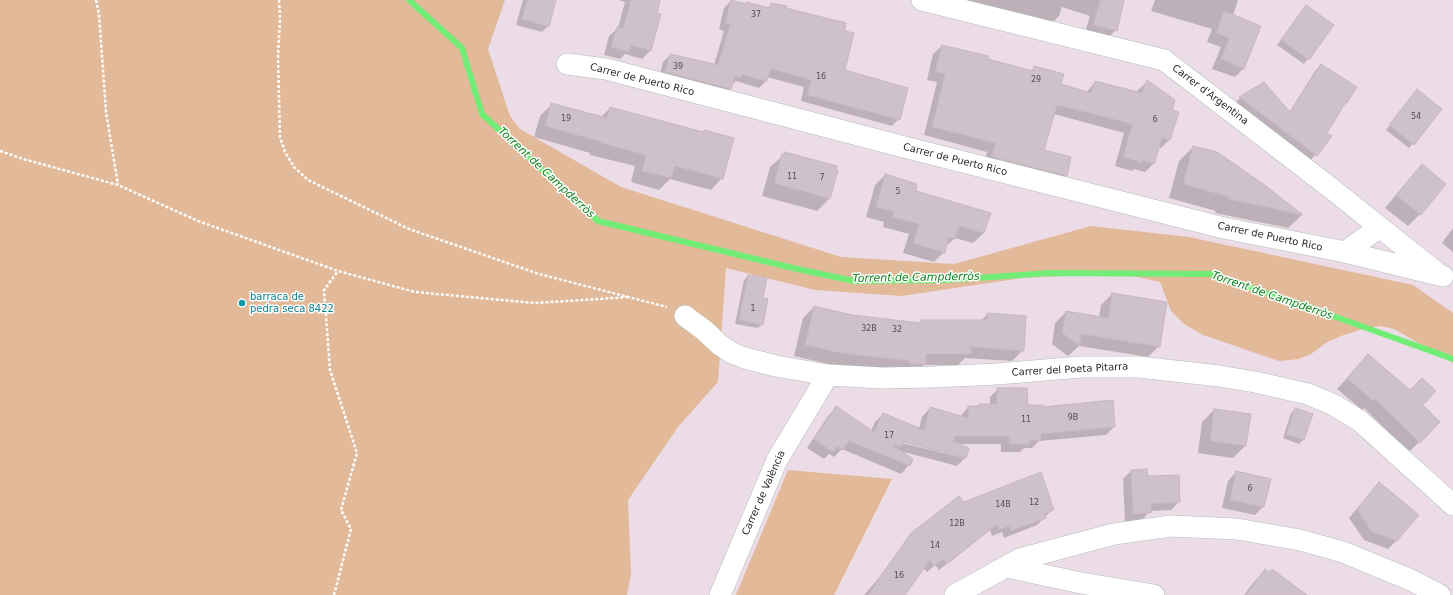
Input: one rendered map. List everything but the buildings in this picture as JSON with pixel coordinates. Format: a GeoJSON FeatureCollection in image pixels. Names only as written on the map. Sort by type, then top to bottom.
{"type":"FeatureCollection","features":[{"type":"Feature","properties":{"kind":"street","name":"Carrer d'Argentina"},"geometry":{"type":"LineString","coordinates":[[922,0],[1164,60],[1448,280]]}},
{"type":"Feature","properties":{"kind":"street","name":"Carrer de Puerto Rico"},"geometry":{"type":"LineString","coordinates":[[567,64],[606,69],[908,148],[1224,228],[1345,252],[1448,280]]}},
{"type":"Feature","properties":{"kind":"street"},"geometry":{"type":"LineString","coordinates":[[1345,252],[1380,227]]}},
{"type":"Feature","properties":{"kind":"street","name":"Carrer del Poeta Pitarra"},"geometry":{"type":"LineString","coordinates":[[685,316],[732,353],[776,366],[828,375],[882,378],[926,377],[997,374],[1081,367],[1139,367],[1219,376],[1255,382],[1308,394],[1334,405],[1360,421],[1453,505]]}},
{"type":"Feature","properties":{"kind":"street","name":"Carrer de València"},"geometry":{"type":"LineString","coordinates":[[720,595],[777,460],[828,375]]}},
{"type":"Feature","properties":{"kind":"street"},"geometry":{"type":"LineString","coordinates":[[955,595],[1020,559],[1114,534],[1171,526],[1237,529],[1300,540],[1343,552],[1411,580],[1440,595]]}},
{"type":"Feature","properties":{"kind":"street"},"geometry":{"type":"LineString","coordinates":[[1006,566],[1081,583],[1154,595]]}},
{"type":"Feature","properties":{"kind":"path"},"geometry":{"type":"LineString","coordinates":[[96,0],[99,14],[106,112],[118,185]]}},
{"type":"Feature","properties":{"kind":"path"},"geometry":{"type":"LineString","coordinates":[[279,0],[280,18],[278,55],[280,137],[285,152],[294,167],[308,180],[409,229],[539,274],[665,306],[685,316]]}},
{"type":"Feature","properties":{"kind":"path"},"geometry":{"type":"LineString","coordinates":[[0,151],[23,159],[118,185],[198,221],[338,271],[415,292],[535,303],[630,297]]}},
{"type":"Feature","properties":{"kind":"path"},"geometry":{"type":"LineString","coordinates":[[334,595],[351,529],[341,510],[357,453],[330,370],[324,290],[338,271]]}},
{"type":"Feature","properties":{"kind":"shaded area"},"geometry":{"type":"Polygon","coordinates":[[[0,0],[505,0],[488,49],[510,116],[520,129],[621,187],[841,257],[954,264],[1091,226],[1189,237],[1413,285],[1453,313],[1453,363],[1394,329],[1380,326],[1366,328],[1341,336],[1326,343],[1311,354],[1299,359],[1279,361],[1203,335],[1184,324],[1171,311],[1160,282],[1119,273],[1022,278],[902,296],[815,290],[726,268],[718,382],[678,427],[628,500],[631,575],[627,595],[0,595],[0,0]]]}},
{"type":"Feature","properties":{"kind":"shaded area"},"geometry":{"type":"Polygon","coordinates":[[[788,470],[892,479],[834,595],[736,595],[788,470]]]}},
{"type":"Feature","properties":{"kind":"waterway","name":"Torrent de Campderròs"},"geometry":{"type":"LineString","coordinates":[[409,0],[462,48],[482,114],[598,221],[793,268],[854,281],[947,280],[1050,273],[1211,274],[1453,359]]}},
{"type":"Feature","properties":{"kind":"place","name":"barraca de pedra seca 8422"},"geometry":{"type":"Point","coordinates":[242,303]}}]}
